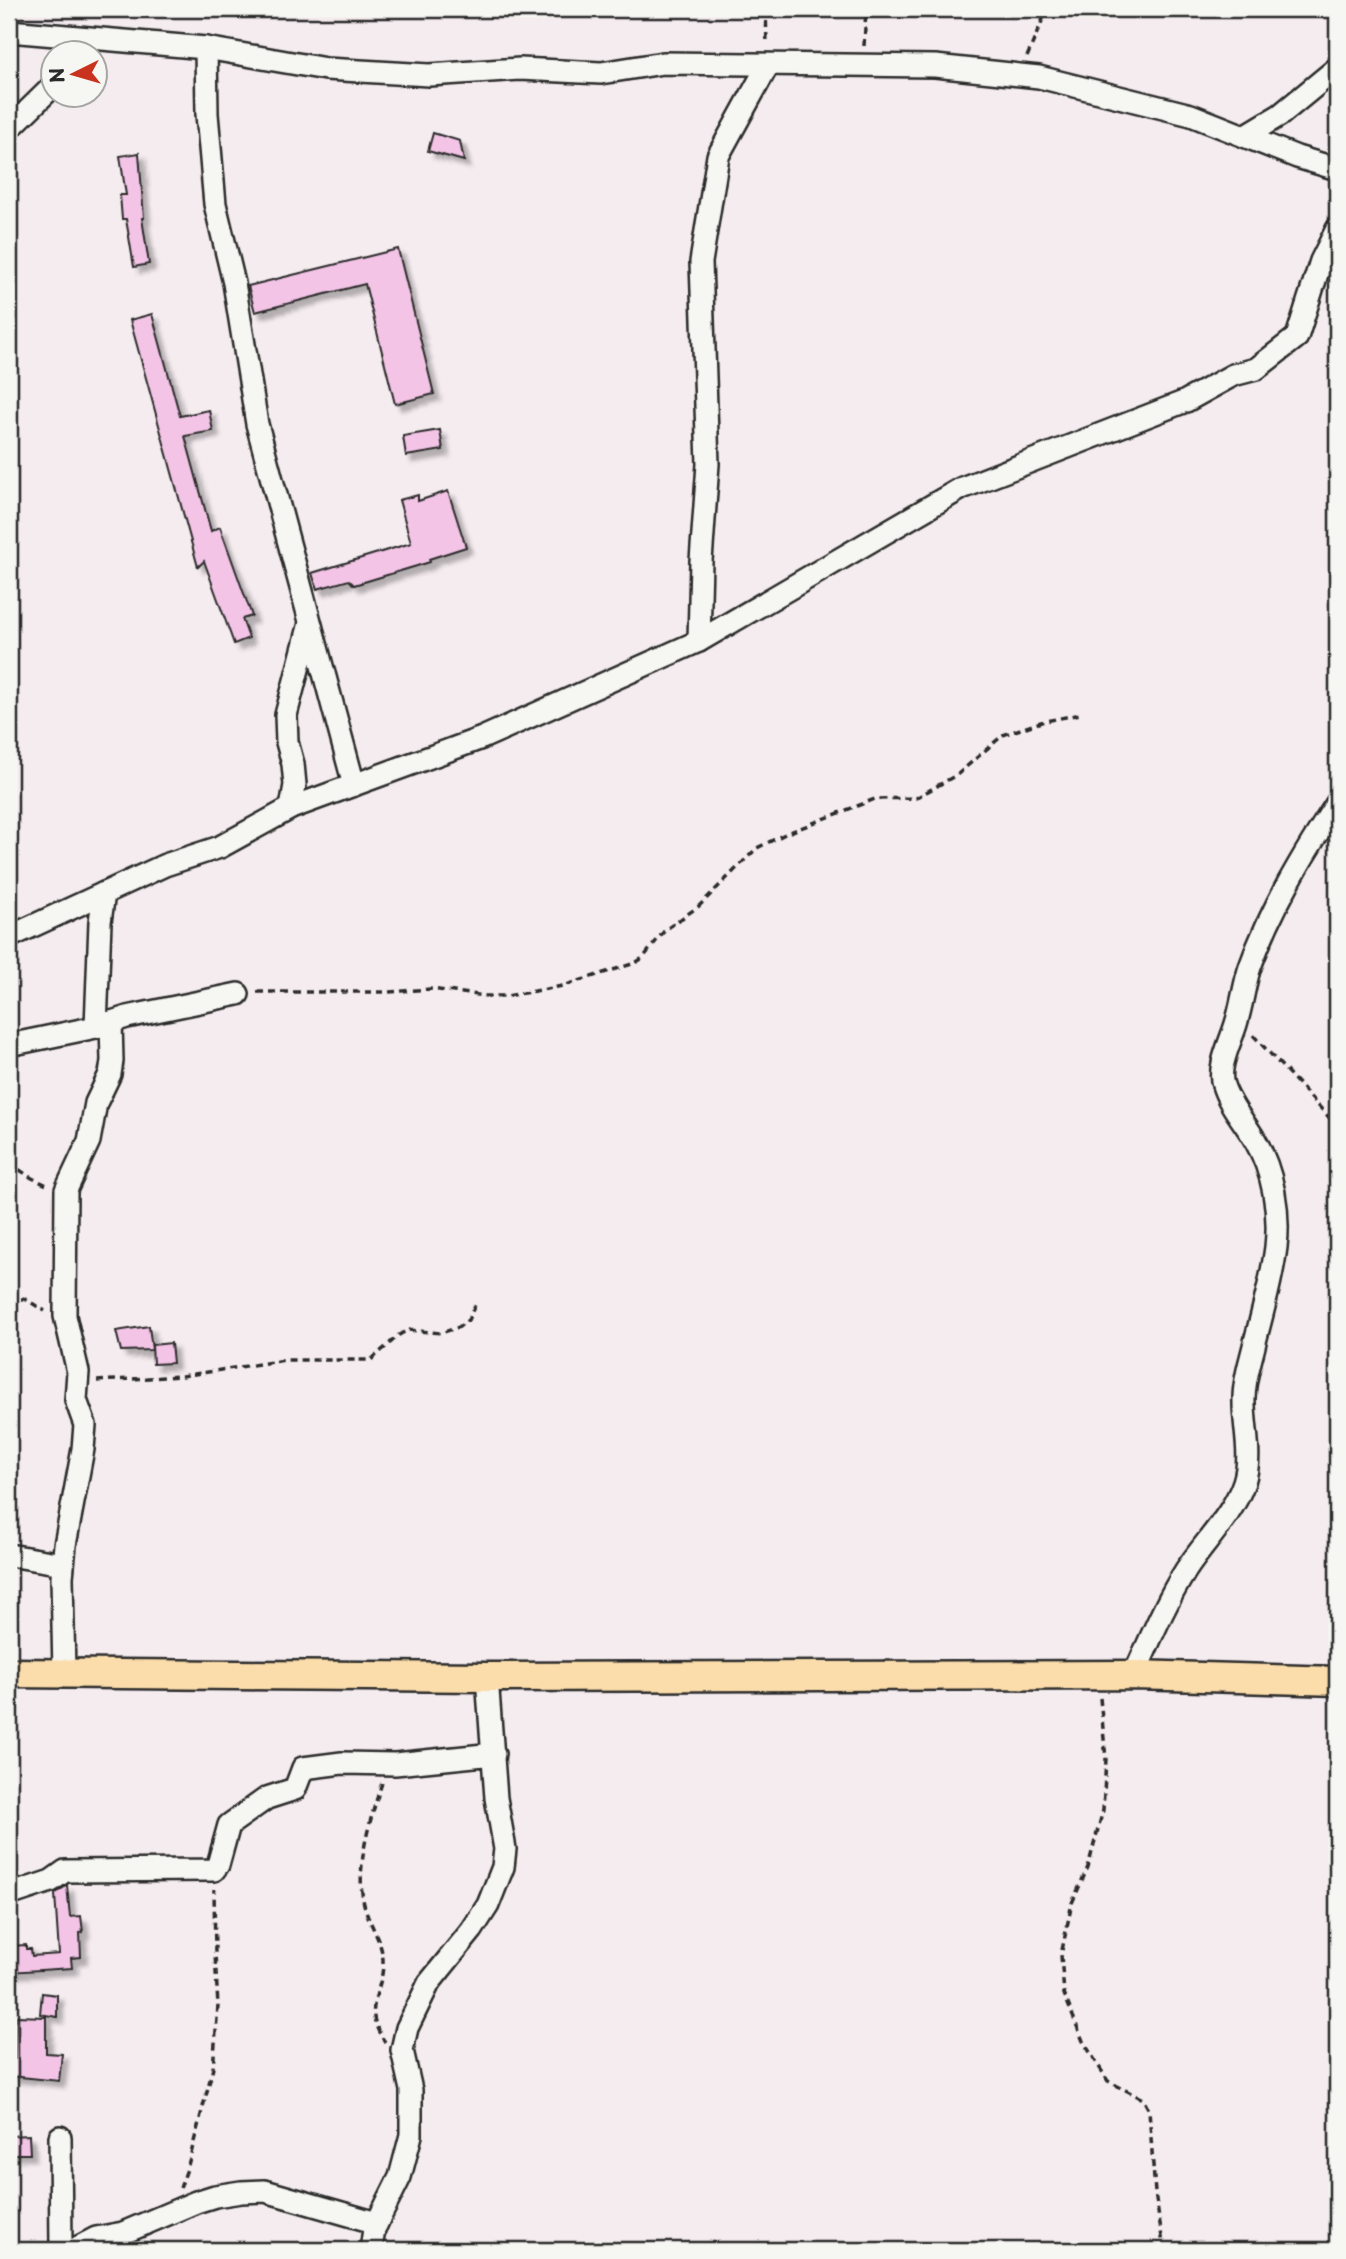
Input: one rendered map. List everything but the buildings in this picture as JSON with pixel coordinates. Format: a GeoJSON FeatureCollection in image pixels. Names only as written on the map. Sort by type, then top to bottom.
{"type":"FeatureCollection","features":[{"type":"Feature","properties":{"kind":"main road"},"geometry":{"type":"LineString","coordinates":[[9,1673],[486,1677],[1134,1675],[1337,1681]]}},
{"type":"Feature","properties":{"kind":"street"},"geometry":{"type":"LineString","coordinates":[[9,31],[44,38]]}},
{"type":"Feature","properties":{"kind":"street"},"geometry":{"type":"LineString","coordinates":[[108,46],[206,48],[326,69],[429,75],[520,69],[601,72],[663,63],[935,66],[1039,77],[1191,115],[1297,157],[1337,169]]}},
{"type":"Feature","properties":{"kind":"street"},"geometry":{"type":"LineString","coordinates":[[206,48],[207,114],[215,204],[233,284],[257,424],[354,785]]}},
{"type":"Feature","properties":{"kind":"street"},"geometry":{"type":"LineString","coordinates":[[699,641],[708,464],[701,262],[719,156],[768,65]]}},
{"type":"Feature","properties":{"kind":"street"},"geometry":{"type":"LineString","coordinates":[[1245,136],[1280,115],[1337,68]]}},
{"type":"Feature","properties":{"kind":"street"},"geometry":{"type":"LineString","coordinates":[[9,129],[38,101]]}},
{"type":"Feature","properties":{"kind":"street"},"geometry":{"type":"LineString","coordinates":[[9,937],[164,865],[220,847],[291,808],[482,738],[699,641],[962,488],[1186,401],[1233,376],[1256,369],[1297,337],[1321,261],[1337,229]]}},
{"type":"Feature","properties":{"kind":"street"},"geometry":{"type":"LineString","coordinates":[[291,808],[295,785],[286,715],[310,622]]}},
{"type":"Feature","properties":{"kind":"street"},"geometry":{"type":"LineString","coordinates":[[1134,1675],[1175,1589],[1236,1499],[1244,1481],[1248,1457],[1244,1398],[1247,1373],[1268,1292],[1276,1245],[1275,1194],[1269,1169],[1256,1141],[1229,1101],[1222,1082],[1222,1068],[1238,1018],[1249,969],[1269,922],[1301,857],[1337,803]]}},
{"type":"Feature","properties":{"kind":"street"},"geometry":{"type":"LineString","coordinates":[[64,1673],[61,1614],[63,1564],[85,1425],[76,1400],[78,1372],[67,1321],[64,1279],[66,1190],[89,1141],[96,1103],[110,1074],[112,1061],[104,1025],[100,922],[104,893]]}},
{"type":"Feature","properties":{"kind":"street"},"geometry":{"type":"LineString","coordinates":[[77,905],[100,922]]}},
{"type":"Feature","properties":{"kind":"street"},"geometry":{"type":"LineString","coordinates":[[9,1045],[237,994]]}},
{"type":"Feature","properties":{"kind":"street"},"geometry":{"type":"LineString","coordinates":[[9,1555],[63,1564]]}},
{"type":"Feature","properties":{"kind":"street"},"geometry":{"type":"LineString","coordinates":[[371,2250],[377,2223],[400,2177],[411,2135],[411,2090],[403,2040],[419,2000],[483,1913],[503,1867],[505,1849],[496,1798],[486,1677]]}},
{"type":"Feature","properties":{"kind":"street"},"geometry":{"type":"LineString","coordinates":[[9,1895],[51,1881],[65,1871],[214,1870],[218,1865],[229,1825],[267,1798],[295,1789],[303,1768],[342,1763],[386,1764],[494,1754]]}},
{"type":"Feature","properties":{"kind":"street"},"geometry":{"type":"LineString","coordinates":[[60,2137],[61,2250]]}},
{"type":"Feature","properties":{"kind":"street"},"geometry":{"type":"LineString","coordinates":[[73,2250],[96,2238],[123,2233],[215,2196],[265,2191],[377,2223]]}},
{"type":"Feature","properties":{"kind":"path"},"geometry":{"type":"LineString","coordinates":[[766,9],[768,65]]}},
{"type":"Feature","properties":{"kind":"path"},"geometry":{"type":"LineString","coordinates":[[863,66],[866,9]]}},
{"type":"Feature","properties":{"kind":"path"},"geometry":{"type":"LineString","coordinates":[[1019,75],[1047,9]]}},
{"type":"Feature","properties":{"kind":"path"},"geometry":{"type":"LineString","coordinates":[[237,994],[276,991],[323,994],[430,989],[507,996],[563,986],[626,967],[643,958],[665,930],[699,906],[757,848],[785,834],[875,799],[916,798],[958,774],[1003,735],[1041,722],[1080,714]]}},
{"type":"Feature","properties":{"kind":"path"},"geometry":{"type":"LineString","coordinates":[[1238,1018],[1337,1126]]}},
{"type":"Feature","properties":{"kind":"path"},"geometry":{"type":"LineString","coordinates":[[9,1163],[32,1178],[66,1190]]}},
{"type":"Feature","properties":{"kind":"path"},"geometry":{"type":"LineString","coordinates":[[9,1175],[17,1168]]}},
{"type":"Feature","properties":{"kind":"path"},"geometry":{"type":"LineString","coordinates":[[9,1299],[25,1299],[67,1321]]}},
{"type":"Feature","properties":{"kind":"path"},"geometry":{"type":"LineString","coordinates":[[78,1383],[129,1377],[183,1376],[285,1360],[371,1360],[408,1330],[441,1333],[460,1327],[468,1320],[475,1305]]}},
{"type":"Feature","properties":{"kind":"path"},"geometry":{"type":"LineString","coordinates":[[1098,1675],[1106,1759],[1103,1810],[1088,1867],[1072,1903],[1061,1955],[1065,1994],[1083,2041],[1108,2081],[1143,2099],[1149,2110],[1155,2193],[1164,2250]]}},
{"type":"Feature","properties":{"kind":"path"},"geometry":{"type":"LineString","coordinates":[[386,1764],[365,1849],[361,1876],[362,1897],[382,1954],[382,1973],[373,2003],[375,2024],[384,2041],[404,2059]]}},
{"type":"Feature","properties":{"kind":"path"},"geometry":{"type":"LineString","coordinates":[[171,2214],[187,2169],[213,2068],[218,2006],[214,1870]]}}]}
